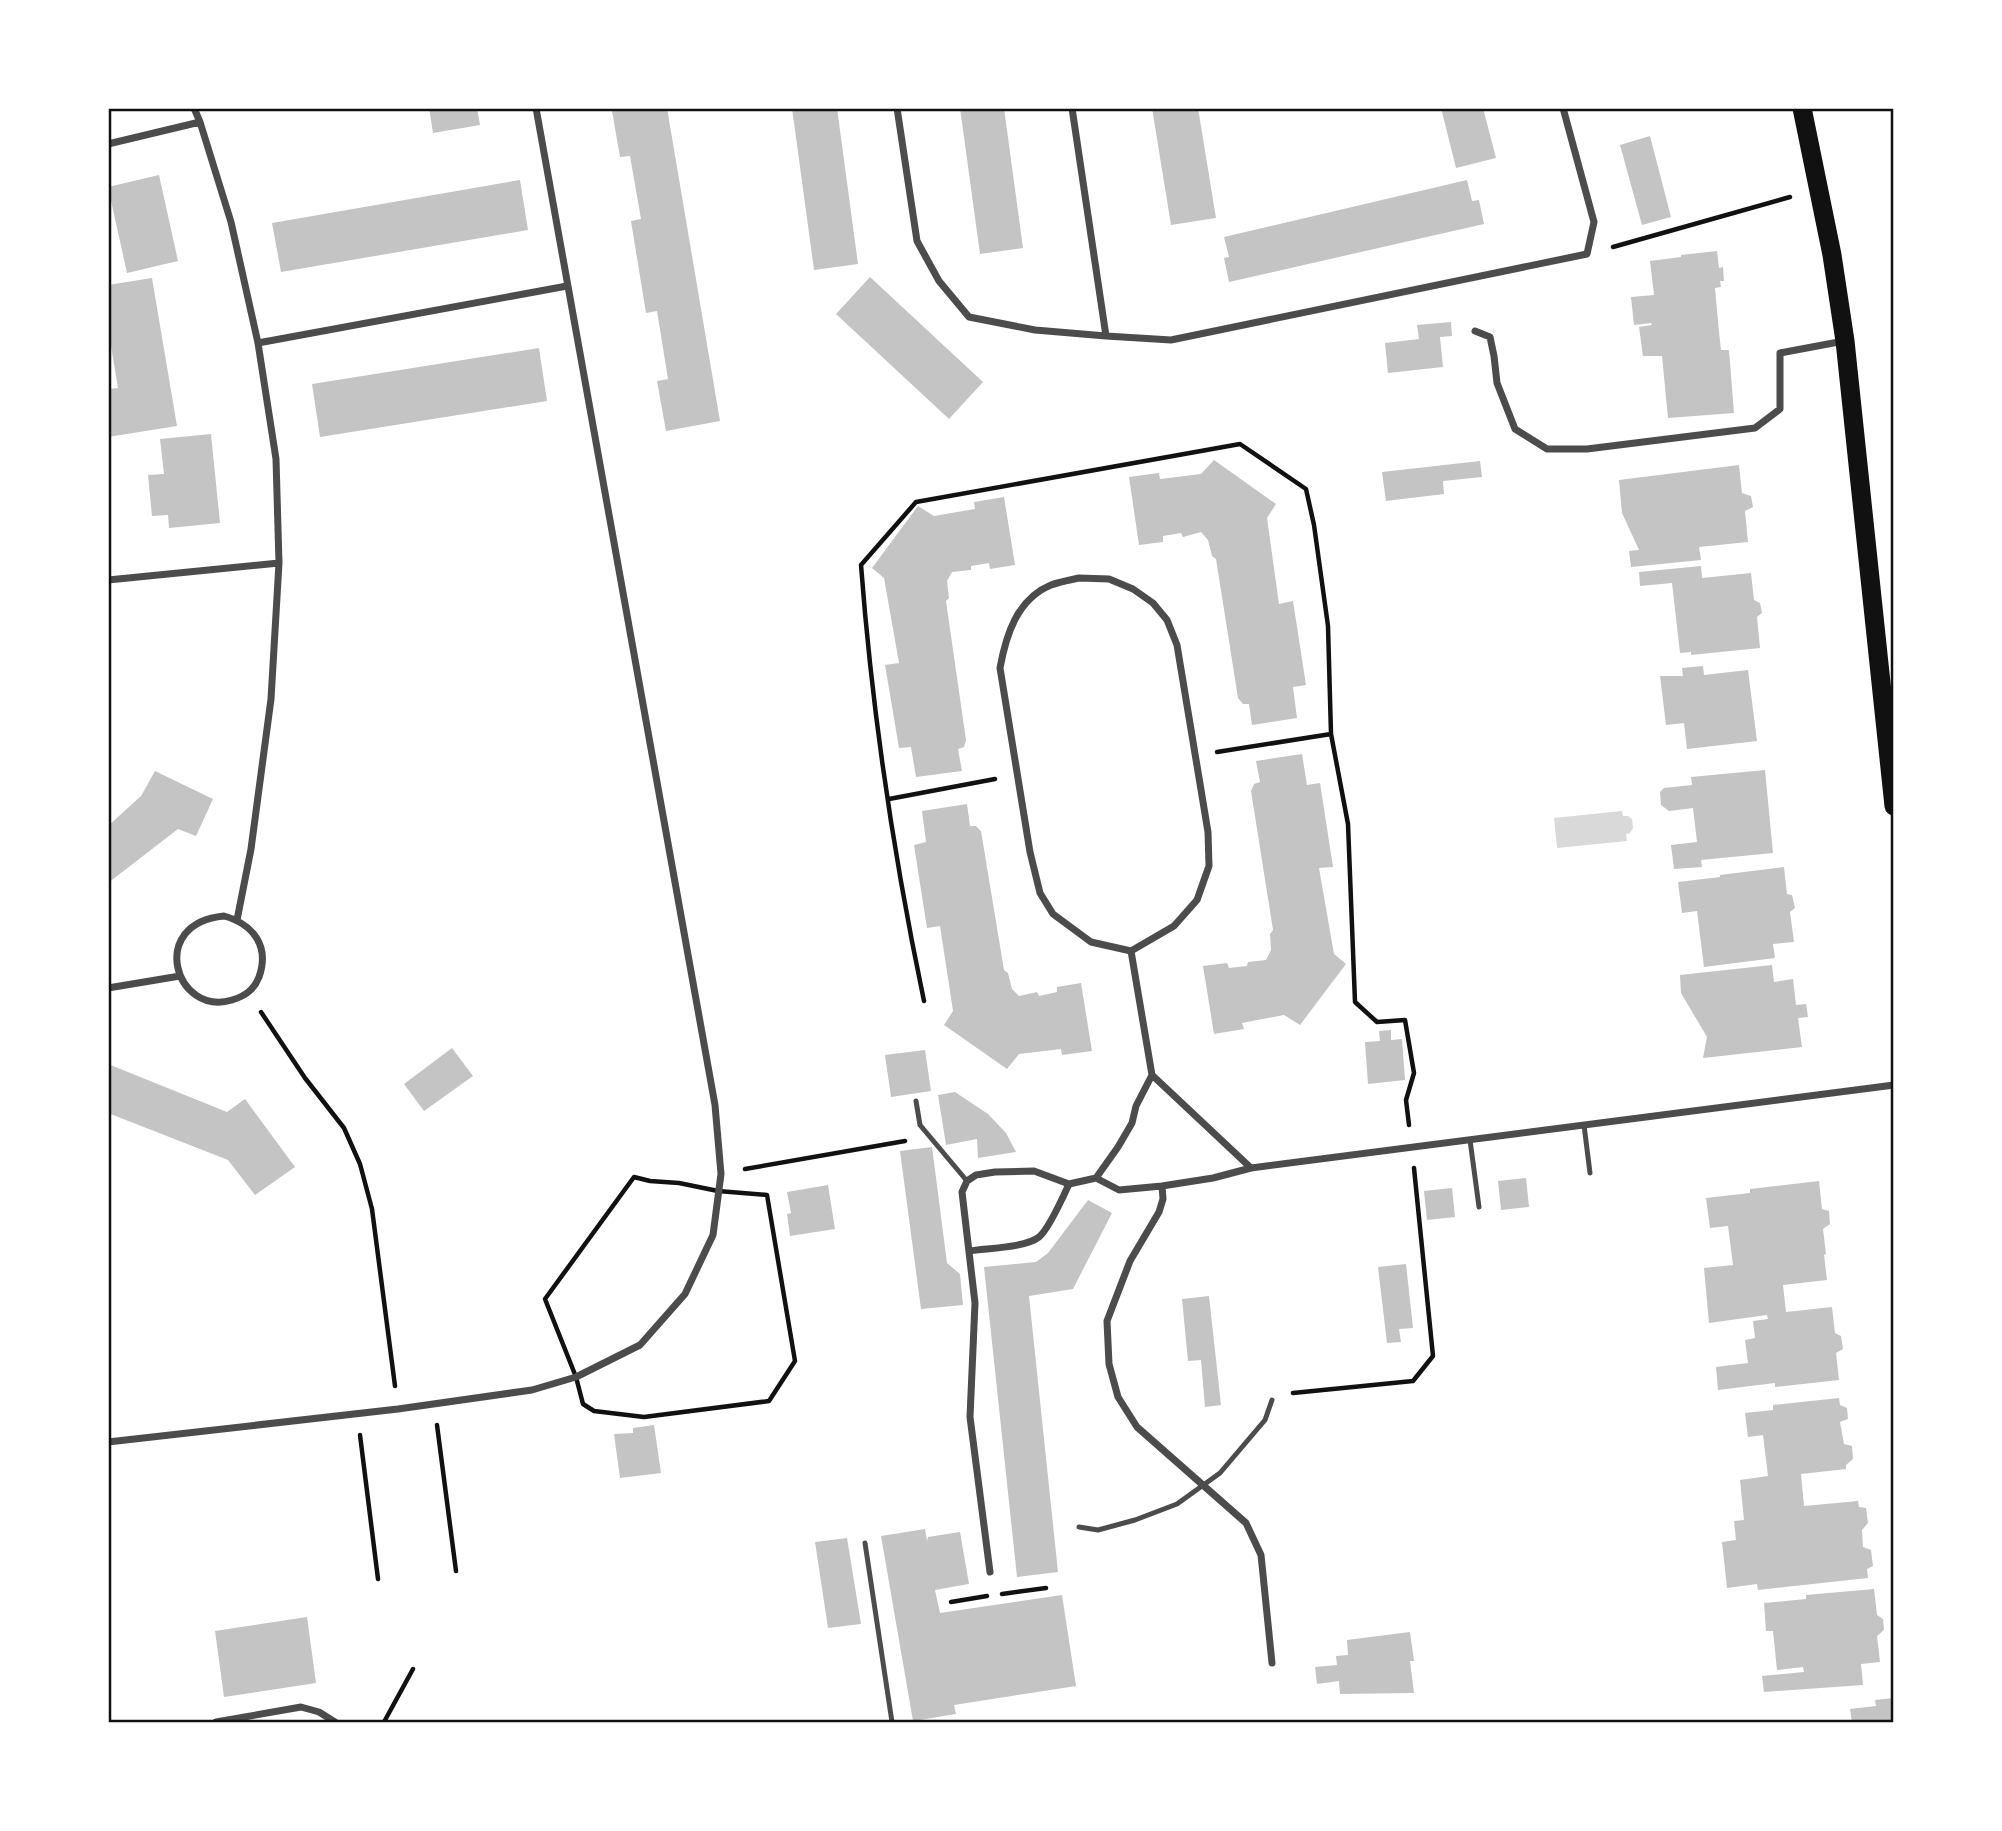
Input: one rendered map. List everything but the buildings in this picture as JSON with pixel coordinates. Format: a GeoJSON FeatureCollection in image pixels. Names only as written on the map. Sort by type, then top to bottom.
{"type":"FeatureCollection","features":[{"type":"Feature","properties":{"kind":"highway"},"geometry":{"type":"LineString","coordinates":[[1802,108],[1832,255],[1845,341],[1894,806]]}},
{"type":"Feature","properties":{"kind":"street"},"geometry":{"type":"LineString","coordinates":[[194,108],[231,222],[258,343],[276,459],[279,563],[271,699],[251,849],[237,920]]}},
{"type":"Feature","properties":{"kind":"street"},"geometry":{"type":"LineString","coordinates":[[108,1442],[435,1404],[543,1387],[576,1377],[640,1345],[685,1294],[713,1235],[720,1174],[715,1105],[536,108]]}},
{"type":"Feature","properties":{"kind":"street"},"geometry":{"type":"LineString","coordinates":[[897,108],[917,241],[939,281],[969,317],[1035,330],[1171,340],[1587,254],[1594,222],[1563,108]]}},
{"type":"Feature","properties":{"kind":"street"},"geometry":{"type":"LineString","coordinates":[[1072,108],[1106,336]]}},
{"type":"Feature","properties":{"kind":"street"},"geometry":{"type":"LineString","coordinates":[[108,144],[200,122]]}},
{"type":"Feature","properties":{"kind":"street"},"geometry":{"type":"LineString","coordinates":[[258,343],[567,286]]}},
{"type":"Feature","properties":{"kind":"street"},"geometry":{"type":"LineString","coordinates":[[1475,331],[1490,337],[1497,383],[1515,429],[1548,449],[1587,449],[1755,428],[1780,409],[1780,353],[1845,341]]}},
{"type":"Feature","properties":{"kind":"street"},"geometry":{"type":"LineString","coordinates":[[108,580],[279,563]]}},
{"type":"Feature","properties":{"kind":"street"},"geometry":{"type":"LineString","coordinates":[[1079,578],[1109,579],[1133,589],[1153,603],[1167,620],[1177,645],[1208,832],[1209,866],[1197,900],[1174,926],[1131,951],[1091,942],[1053,914],[1040,893],[1017,775],[999,668],[1004,642],[1013,621],[1029,600],[1050,585],[1079,578]]}},
{"type":"Feature","properties":{"kind":"street"},"geometry":{"type":"LineString","coordinates":[[224,916],[249,928],[258,939],[262,952],[262,967],[249,993],[222,1003],[207,1001],[195,995],[180,976],[177,960],[179,944],[186,932],[196,923],[224,916]]}},
{"type":"Feature","properties":{"kind":"street"},"geometry":{"type":"LineString","coordinates":[[1096,1178],[1132,1123],[1136,1106],[1152,1075],[1131,951]]}},
{"type":"Feature","properties":{"kind":"street"},"geometry":{"type":"LineString","coordinates":[[108,988],[180,976]]}},
{"type":"Feature","properties":{"kind":"street"},"geometry":{"type":"LineString","coordinates":[[1152,1075],[1251,1168]]}},
{"type":"Feature","properties":{"kind":"street"},"geometry":{"type":"LineString","coordinates":[[990,1572],[970,1417],[975,1303],[962,1192],[967,1181],[976,1175],[1034,1171],[1069,1184],[1096,1178],[1119,1190],[1162,1186],[1213,1178],[1251,1168],[1894,1085]]}},
{"type":"Feature","properties":{"kind":"street"},"geometry":{"type":"LineString","coordinates":[[969,1251],[1024,1244],[1040,1237],[1069,1184]]}},
{"type":"Feature","properties":{"kind":"street"},"geometry":{"type":"LineString","coordinates":[[1162,1186],[1163,1199],[1158,1212],[1129,1261],[1107,1321],[1109,1364],[1118,1397],[1137,1427],[1246,1523],[1261,1555],[1272,1663]]}},
{"type":"Feature","properties":{"kind":"street"},"geometry":{"type":"LineString","coordinates":[[216,1723],[301,1707],[318,1712],[335,1723]]}},
{"type":"Feature","properties":{"kind":"lane"},"geometry":{"type":"LineString","coordinates":[[916,1101],[920,1125],[967,1181]]}},
{"type":"Feature","properties":{"kind":"lane"},"geometry":{"type":"LineString","coordinates":[[1584,1125],[1590,1173]]}},
{"type":"Feature","properties":{"kind":"lane"},"geometry":{"type":"LineString","coordinates":[[1470,1140],[1479,1207]]}},
{"type":"Feature","properties":{"kind":"lane"},"geometry":{"type":"LineString","coordinates":[[1079,1527],[1098,1530],[1177,1504],[1220,1473],[1265,1420],[1272,1400]]}},
{"type":"Feature","properties":{"kind":"lane"},"geometry":{"type":"LineString","coordinates":[[866,1543],[892,1723]]}},
{"type":"Feature","properties":{"kind":"path"},"geometry":{"type":"LineString","coordinates":[[1587,254],[1818,190]]}},
{"type":"Feature","properties":{"kind":"path"},"geometry":{"type":"LineString","coordinates":[[924,1001],[910,934],[868,655],[861,565],[916,502],[1240,444],[1306,489],[1314,525],[1328,626],[1331,734],[1348,824],[1355,1002],[1377,1022],[1405,1020],[1414,1073],[1406,1100],[1433,1356],[1413,1381],[1293,1393],[1272,1400]]}},
{"type":"Feature","properties":{"kind":"path"},"geometry":{"type":"LineString","coordinates":[[1196,755],[1331,734]]}},
{"type":"Feature","properties":{"kind":"path"},"geometry":{"type":"LineString","coordinates":[[889,799],[1017,775]]}},
{"type":"Feature","properties":{"kind":"path"},"geometry":{"type":"LineString","coordinates":[[249,993],[305,1077],[344,1128],[360,1164],[372,1209],[398,1409]]}},
{"type":"Feature","properties":{"kind":"path"},"geometry":{"type":"LineString","coordinates":[[720,1174],[930,1137]]}},
{"type":"Feature","properties":{"kind":"path"},"geometry":{"type":"LineString","coordinates":[[435,1404],[456,1571]]}},
{"type":"Feature","properties":{"kind":"path"},"geometry":{"type":"LineString","coordinates":[[357,1414],[378,1579]]}},
{"type":"Feature","properties":{"kind":"path"},"geometry":{"type":"LineString","coordinates":[[384,1723],[413,1669]]}},
{"type":"Feature","properties":{"kind":"shaded area"},"geometry":{"type":"Polygon","coordinates":[[[1622,811],[1623,816],[1632,819],[1633,828],[1626,834],[1627,841],[1557,848],[1554,818],[1622,811]]]}}]}
